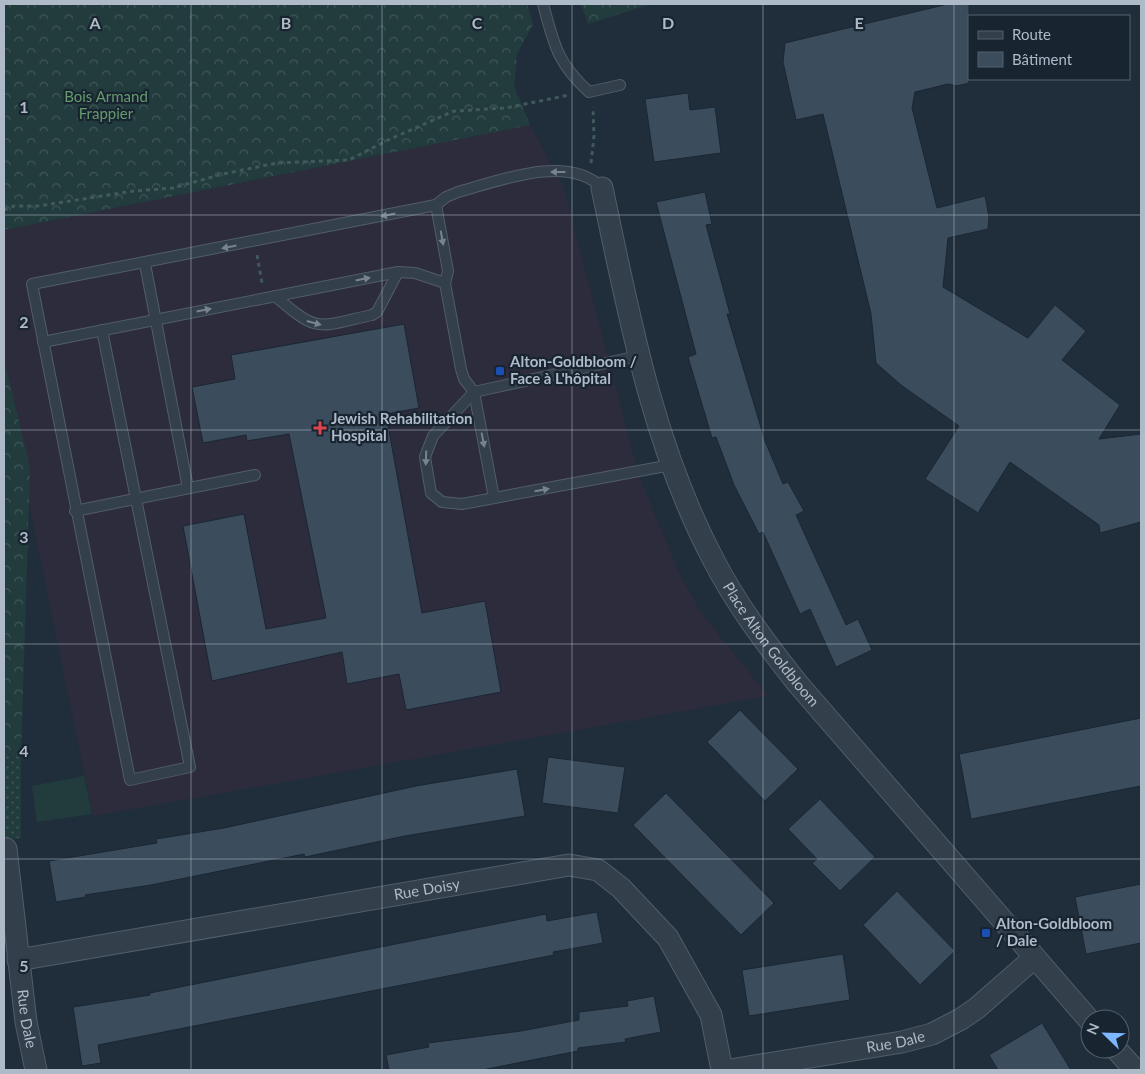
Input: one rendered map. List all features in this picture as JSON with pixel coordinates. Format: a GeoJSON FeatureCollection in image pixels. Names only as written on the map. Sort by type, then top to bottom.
{"type":"FeatureCollection","features":[{"type":"Feature","properties":{"kind":"street","name":"Place Alton Goldbloom"},"geometry":{"type":"LineString","coordinates":[[595,182],[638,356],[671,465],[690,510],[725,581],[787,670],[1080,1010]]}},
{"type":"Feature","properties":{"kind":"street","name":"Rue Dale"},"geometry":{"type":"LineString","coordinates":[[6,849],[26,1022],[36,1070]]}},
{"type":"Feature","properties":{"kind":"street","name":"Rue Doisy"},"geometry":{"type":"LineString","coordinates":[[18,960],[569,865],[598,870],[621,888],[668,938],[711,1015],[722,1070]]}},
{"type":"Feature","properties":{"kind":"street","name":"Rue Dale"},"geometry":{"type":"LineString","coordinates":[[730,1070],[902,1042],[932,1034],[961,1019],[977,1008],[1034,958]]}},
{"type":"Feature","properties":{"kind":"street"},"geometry":{"type":"LineString","coordinates":[[1125,1059],[1135,1070]]}},
{"type":"Feature","properties":{"kind":"lane"},"geometry":{"type":"LineString","coordinates":[[542,4],[561,61],[571,76],[588,92],[620,84]]}},
{"type":"Feature","properties":{"kind":"lane"},"geometry":{"type":"LineString","coordinates":[[102,330],[190,767],[130,780],[75,511],[32,284],[145,264],[436,205],[446,197],[458,192],[538,172],[563,171],[595,182]]}},
{"type":"Feature","properties":{"kind":"lane"},"geometry":{"type":"LineString","coordinates":[[436,205],[448,271],[445,283],[464,379],[474,392],[494,498]]}},
{"type":"Feature","properties":{"kind":"lane"},"geometry":{"type":"LineString","coordinates":[[145,264],[188,488]]}},
{"type":"Feature","properties":{"kind":"lane"},"geometry":{"type":"LineString","coordinates":[[43,342],[398,272],[415,273],[445,283]]}},
{"type":"Feature","properties":{"kind":"lane"},"geometry":{"type":"LineString","coordinates":[[270,297],[311,324],[326,325],[372,315],[377,312],[398,272]]}},
{"type":"Feature","properties":{"kind":"lane"},"geometry":{"type":"LineString","coordinates":[[638,356],[474,392],[442,425],[429,443],[425,458],[429,488],[436,498],[447,504],[462,504],[671,465]]}},
{"type":"Feature","properties":{"kind":"lane"},"geometry":{"type":"LineString","coordinates":[[75,511],[255,475]]}},
{"type":"Feature","properties":{"kind":"path"},"geometry":{"type":"LineString","coordinates":[[4,210],[14,206],[38,206],[134,191],[173,188],[223,174],[276,163],[349,160],[388,140],[454,111],[506,108],[588,92],[594,114],[593,156],[595,182]]}},
{"type":"Feature","properties":{"kind":"path"},"geometry":{"type":"LineString","coordinates":[[254,242],[270,297]]}},
{"type":"Feature","properties":{"kind":"shaded area","name":"Jewish Rehabilitation Hospital"},"geometry":{"type":"Polygon","coordinates":[[[530,125],[563,186],[639,476],[680,575],[702,614],[768,696],[93,816],[4,381],[4,230],[530,125]]]}},
{"type":"Feature","properties":{"kind":"green space","name":"Bois Armand Frappier"},"geometry":{"type":"Polygon","coordinates":[[[4,4],[527,4],[533,24],[517,54],[514,86],[530,125],[4,230],[4,4]]]}},
{"type":"Feature","properties":{"kind":"green space"},"geometry":{"type":"Polygon","coordinates":[[[581,4],[651,4],[588,24],[581,4]]]}},
{"type":"Feature","properties":{"kind":"green space"},"geometry":{"type":"Polygon","coordinates":[[[4,359],[30,468],[21,753],[4,754],[4,359]]]}},
{"type":"Feature","properties":{"kind":"green space"},"geometry":{"type":"Polygon","coordinates":[[[21,753],[21,838],[4,840],[4,754],[21,753]]]}},
{"type":"Feature","properties":{"kind":"green space"},"geometry":{"type":"Polygon","coordinates":[[[84,776],[92,814],[37,822],[32,786],[84,776]]]}},
{"type":"Feature","properties":{"kind":"building"},"geometry":{"type":"Polygon","coordinates":[[[948,4],[969,4],[969,83],[957,86],[948,84],[915,92],[912,108],[937,208],[985,196],[989,217],[988,229],[948,238],[943,287],[1028,338],[1055,305],[1086,331],[1062,360],[1120,405],[1099,439],[1141,434],[1141,522],[1100,533],[1099,525],[1010,462],[978,513],[925,479],[959,426],[901,385],[876,363],[871,314],[823,114],[796,120],[783,62],[785,43],[948,4]]]}},
{"type":"Feature","properties":{"kind":"building"},"geometry":{"type":"Polygon","coordinates":[[[688,93],[690,110],[715,107],[721,153],[654,162],[645,99],[688,93]]]}},
{"type":"Feature","properties":{"kind":"building"},"geometry":{"type":"Polygon","coordinates":[[[705,192],[712,224],[706,225],[730,314],[727,314],[765,441],[783,484],[788,482],[804,511],[796,515],[846,625],[858,619],[872,650],[836,667],[810,609],[800,614],[763,532],[759,534],[734,485],[716,437],[712,438],[688,357],[696,354],[656,202],[705,192]]]}},
{"type":"Feature","properties":{"kind":"building"},"geometry":{"type":"Polygon","coordinates":[[[404,324],[419,408],[386,414],[422,613],[485,601],[501,692],[406,710],[399,674],[347,684],[342,652],[212,681],[183,526],[244,514],[266,629],[326,618],[289,434],[247,441],[246,435],[203,443],[192,387],[235,379],[231,355],[404,324]]]}},
{"type":"Feature","properties":{"kind":"building"},"geometry":{"type":"Polygon","coordinates":[[[740,710],[798,769],[765,801],[707,742],[740,710]]]}},
{"type":"Feature","properties":{"kind":"building"},"geometry":{"type":"Polygon","coordinates":[[[1141,718],[1141,786],[971,819],[959,754],[1141,718]]]}},
{"type":"Feature","properties":{"kind":"building"},"geometry":{"type":"Polygon","coordinates":[[[548,757],[625,767],[618,813],[542,803],[548,757]]]}},
{"type":"Feature","properties":{"kind":"building"},"geometry":{"type":"Polygon","coordinates":[[[517,769],[525,816],[405,836],[305,857],[304,854],[56,902],[49,861],[157,843],[156,839],[224,828],[416,786],[517,769]]]}},
{"type":"Feature","properties":{"kind":"building"},"geometry":{"type":"Polygon","coordinates":[[[666,793],[774,903],[741,935],[633,825],[666,793]]]}},
{"type":"Feature","properties":{"kind":"building"},"geometry":{"type":"Polygon","coordinates":[[[820,799],[875,857],[840,891],[812,863],[817,859],[788,829],[820,799]]]}},
{"type":"Feature","properties":{"kind":"building"},"geometry":{"type":"Polygon","coordinates":[[[1141,884],[1141,943],[1086,954],[1075,897],[1141,884]]]}},
{"type":"Feature","properties":{"kind":"building"},"geometry":{"type":"Polygon","coordinates":[[[897,891],[955,951],[920,985],[863,925],[897,891]]]}},
{"type":"Feature","properties":{"kind":"building"},"geometry":{"type":"Polygon","coordinates":[[[597,912],[603,943],[553,952],[554,955],[98,1045],[101,1063],[82,1066],[73,1007],[150,995],[150,993],[546,914],[547,921],[597,912]]]}},
{"type":"Feature","properties":{"kind":"building"},"geometry":{"type":"Polygon","coordinates":[[[843,954],[850,1000],[749,1016],[742,970],[843,954]]]}},
{"type":"Feature","properties":{"kind":"building"},"geometry":{"type":"Polygon","coordinates":[[[654,996],[661,1032],[625,1039],[626,1042],[578,1048],[578,1051],[482,1070],[389,1070],[386,1055],[429,1047],[428,1043],[521,1031],[579,1020],[579,1012],[628,1006],[627,1001],[654,996]]]}},
{"type":"Feature","properties":{"kind":"building"},"geometry":{"type":"Polygon","coordinates":[[[1042,1023],[1071,1070],[998,1070],[989,1055],[1042,1023]]]}},
{"type":"Feature","properties":{"kind":"place","name":"Alton-Goldbloom / Face à L'hôpital"},"geometry":{"type":"Point","coordinates":[500,371]}},
{"type":"Feature","properties":{"kind":"place","name":"Jewish Rehabilitation Hospital"},"geometry":{"type":"Point","coordinates":[320,428]}},
{"type":"Feature","properties":{"kind":"place","name":"Alton-Goldbloom / Dale"},"geometry":{"type":"Point","coordinates":[986,933]}}]}
